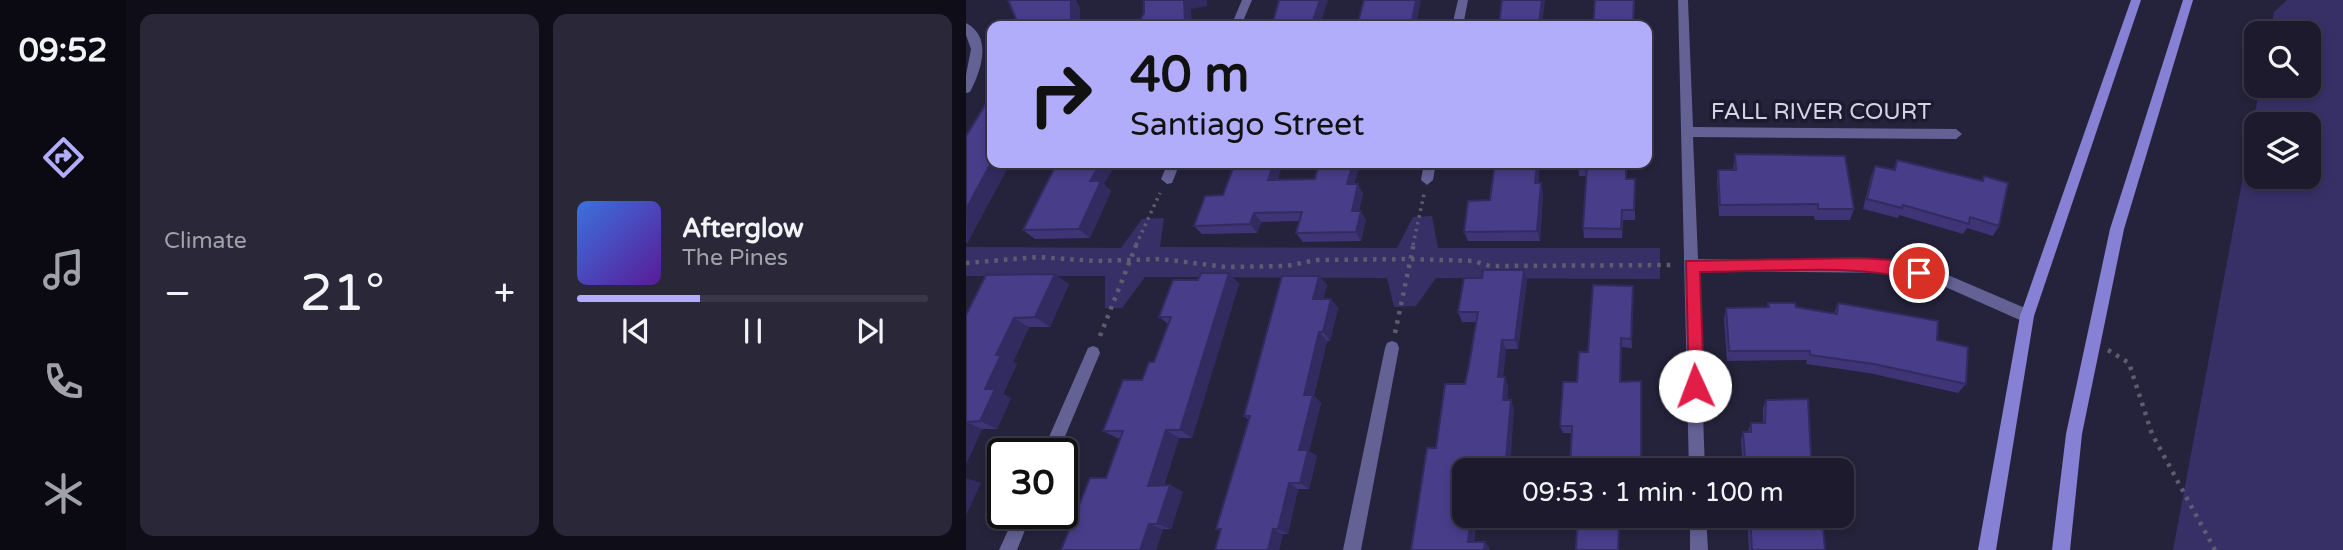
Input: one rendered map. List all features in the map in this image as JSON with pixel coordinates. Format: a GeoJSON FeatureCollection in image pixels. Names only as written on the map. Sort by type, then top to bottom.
{"type":"FeatureCollection","features":[{"type":"Feature","properties":{"kind":"main road"},"geometry":{"type":"LineString","coordinates":[[1987,550],[2027,316],[2136,0]]}},
{"type":"Feature","properties":{"kind":"main road"},"geometry":{"type":"LineString","coordinates":[[2061,550],[2074,434],[2117,229],[2188,0]]}},
{"type":"Feature","properties":{"kind":"street"},"geometry":{"type":"LineString","coordinates":[[1238,21],[1247,0]]}},
{"type":"Feature","properties":{"kind":"street"},"geometry":{"type":"LineString","coordinates":[[1459,21],[1463,0]]}},
{"type":"Feature","properties":{"kind":"street"},"geometry":{"type":"LineString","coordinates":[[1683,0],[1697,458]]}},
{"type":"Feature","properties":{"kind":"street"},"geometry":{"type":"LineString","coordinates":[[966,27],[975,36],[979,51],[966,89]]}},
{"type":"Feature","properties":{"kind":"street","name":"FALL RIVER COURT"},"geometry":{"type":"LineString","coordinates":[[1687,132],[1956,134]]}},
{"type":"Feature","properties":{"kind":"street"},"geometry":{"type":"LineString","coordinates":[[1167,180],[1172,168]]}},
{"type":"Feature","properties":{"kind":"street"},"geometry":{"type":"LineString","coordinates":[[1427,180],[1429,168]]}},
{"type":"Feature","properties":{"kind":"street"},"geometry":{"type":"LineString","coordinates":[[1692,265],[1892,267],[1943,279],[2027,316]]}},
{"type":"Feature","properties":{"kind":"street"},"geometry":{"type":"LineString","coordinates":[[1352,550],[1392,348]]}},
{"type":"Feature","properties":{"kind":"street"},"geometry":{"type":"LineString","coordinates":[[1057,438],[1093,354]]}},
{"type":"Feature","properties":{"kind":"street"},"geometry":{"type":"LineString","coordinates":[[1698,528],[1699,550]]}},
{"type":"Feature","properties":{"kind":"street"},"geometry":{"type":"LineString","coordinates":[[1007,550],[1017,529]]}},
{"type":"Feature","properties":{"kind":"path"},"geometry":{"type":"LineString","coordinates":[[1093,354],[1129,261],[1167,180]]}},
{"type":"Feature","properties":{"kind":"path"},"geometry":{"type":"LineString","coordinates":[[1392,348],[1427,180]]}},
{"type":"Feature","properties":{"kind":"path"},"geometry":{"type":"LineString","coordinates":[[966,263],[1038,257],[1161,260],[1226,267],[1286,266],[1317,260],[1474,261],[1490,266],[1692,265]]}},
{"type":"Feature","properties":{"kind":"path"},"geometry":{"type":"LineString","coordinates":[[2093,341],[2129,363],[2152,434],[2216,550]]}},
{"type":"Feature","properties":{"kind":"shaded area"},"geometry":{"type":"Polygon","coordinates":[[[2287,0],[2343,0],[2343,550],[2173,550],[2244,171],[2244,189],[2321,189],[2321,112],[2255,112],[2258,98],[2321,98],[2321,21],[2272,21],[2274,12],[2287,0]]]}},
{"type":"Feature","properties":{"kind":"shaded area"},"geometry":{"type":"Polygon","coordinates":[[[1432,216],[1438,248],[1660,248],[1660,279],[1436,278],[1416,306],[1394,307],[1387,278],[1145,277],[1122,308],[1105,308],[1105,276],[966,276],[966,247],[1121,248],[1142,219],[1164,218],[1160,247],[1397,248],[1413,217],[1432,216]]]}},
{"type":"Feature","properties":{"kind":"building"},"geometry":{"type":"Polygon","coordinates":[[[1008,0],[1071,0],[1071,21],[1017,21],[1008,0]]]}},
{"type":"Feature","properties":{"kind":"building"},"geometry":{"type":"Polygon","coordinates":[[[1144,0],[1184,0],[1185,21],[1140,21],[1144,13],[1144,0]]]}},
{"type":"Feature","properties":{"kind":"building"},"geometry":{"type":"Polygon","coordinates":[[[1279,0],[1320,0],[1313,21],[1273,21],[1279,0]]]}},
{"type":"Feature","properties":{"kind":"building"},"geometry":{"type":"Polygon","coordinates":[[[1364,0],[1416,0],[1412,21],[1358,21],[1364,0]]]}},
{"type":"Feature","properties":{"kind":"building"},"geometry":{"type":"Polygon","coordinates":[[[1502,0],[1542,0],[1539,21],[1500,21],[1502,0]]]}},
{"type":"Feature","properties":{"kind":"building"},"geometry":{"type":"Polygon","coordinates":[[[1595,0],[1634,0],[1633,21],[1593,21],[1595,0]]]}},
{"type":"Feature","properties":{"kind":"building"},"geometry":{"type":"Polygon","coordinates":[[[987,102],[988,168],[966,209],[966,136],[987,102]]]}},
{"type":"Feature","properties":{"kind":"building"},"geometry":{"type":"Polygon","coordinates":[[[1735,154],[1845,156],[1854,209],[1818,209],[1818,204],[1720,205],[1718,170],[1736,170],[1735,154]]]}},
{"type":"Feature","properties":{"kind":"building"},"geometry":{"type":"Polygon","coordinates":[[[1897,160],[1983,181],[1984,176],[2008,183],[1999,226],[1970,217],[1969,224],[1903,205],[1902,208],[1867,199],[1875,166],[1895,170],[1897,160]]]}},
{"type":"Feature","properties":{"kind":"building"},"geometry":{"type":"Polygon","coordinates":[[[1054,168],[1098,168],[1090,181],[1101,181],[1079,229],[1023,230],[1054,168]]]}},
{"type":"Feature","properties":{"kind":"building"},"geometry":{"type":"Polygon","coordinates":[[[1233,168],[1272,168],[1268,180],[1315,179],[1318,168],[1352,168],[1347,184],[1358,184],[1352,211],[1361,211],[1356,232],[1296,233],[1302,212],[1254,213],[1250,224],[1194,226],[1205,196],[1223,195],[1233,168]]]}},
{"type":"Feature","properties":{"kind":"building"},"geometry":{"type":"Polygon","coordinates":[[[1494,168],[1536,168],[1535,183],[1541,183],[1537,231],[1464,232],[1468,201],[1490,200],[1494,168]]]}},
{"type":"Feature","properties":{"kind":"building"},"geometry":{"type":"Polygon","coordinates":[[[1587,168],[1626,168],[1626,179],[1635,179],[1634,210],[1622,210],[1621,229],[1583,228],[1587,168]]]}},
{"type":"Feature","properties":{"kind":"building"},"geometry":{"type":"Polygon","coordinates":[[[1483,270],[1524,270],[1515,340],[1502,340],[1498,377],[1505,377],[1503,400],[1511,400],[1506,458],[1452,458],[1452,528],[1470,528],[1468,542],[1485,542],[1484,550],[1411,550],[1427,448],[1436,448],[1445,384],[1465,384],[1469,365],[1478,312],[1458,312],[1464,278],[1482,278],[1483,270]]]}},
{"type":"Feature","properties":{"kind":"building"},"geometry":{"type":"Polygon","coordinates":[[[1201,273],[1229,273],[1180,430],[1166,430],[1148,486],[1170,485],[1157,524],[1149,524],[1140,550],[1061,550],[1069,529],[1078,529],[1078,508],[1090,478],[1106,478],[1123,431],[1103,431],[1123,380],[1142,380],[1149,362],[1154,362],[1171,317],[1159,317],[1173,280],[1198,280],[1201,273]]]}},
{"type":"Feature","properties":{"kind":"building"},"geometry":{"type":"Polygon","coordinates":[[[1055,274],[1035,317],[1014,318],[996,355],[1001,355],[985,389],[995,389],[980,421],[966,422],[966,315],[986,275],[1055,274]]]}},
{"type":"Feature","properties":{"kind":"building"},"geometry":{"type":"Polygon","coordinates":[[[1282,276],[1319,276],[1313,299],[1331,299],[1323,332],[1319,332],[1304,395],[1313,395],[1299,450],[1308,450],[1300,483],[1289,483],[1278,529],[1273,529],[1268,550],[1215,550],[1221,529],[1216,529],[1250,416],[1244,416],[1282,276]]]}},
{"type":"Feature","properties":{"kind":"building"},"geometry":{"type":"Polygon","coordinates":[[[1593,285],[1633,286],[1631,339],[1621,338],[1620,382],[1641,381],[1641,458],[1571,458],[1572,426],[1560,426],[1563,382],[1577,382],[1579,352],[1588,352],[1593,285]]]}},
{"type":"Feature","properties":{"kind":"building"},"geometry":{"type":"Polygon","coordinates":[[[1768,303],[1795,303],[1796,307],[1837,314],[1838,303],[1938,321],[1937,340],[1968,347],[1966,384],[1874,364],[1810,355],[1810,351],[1729,351],[1726,308],[1769,307],[1768,303]]]}},
{"type":"Feature","properties":{"kind":"building"},"geometry":{"type":"Polygon","coordinates":[[[1808,399],[1811,458],[1745,458],[1743,432],[1751,432],[1751,423],[1765,423],[1766,400],[1808,399]]]}},
{"type":"Feature","properties":{"kind":"building"},"geometry":{"type":"Polygon","coordinates":[[[1577,528],[1619,528],[1618,550],[1576,550],[1577,528]]]}},
{"type":"Feature","properties":{"kind":"building"},"geometry":{"type":"Polygon","coordinates":[[[1751,528],[1823,528],[1825,550],[1752,550],[1751,528]]]}},
{"type":"Feature","properties":{"kind":"route"},"geometry":{"type":"LineString","coordinates":[[1695,386],[1692,265],[1858,264],[1919,273]]}}]}
